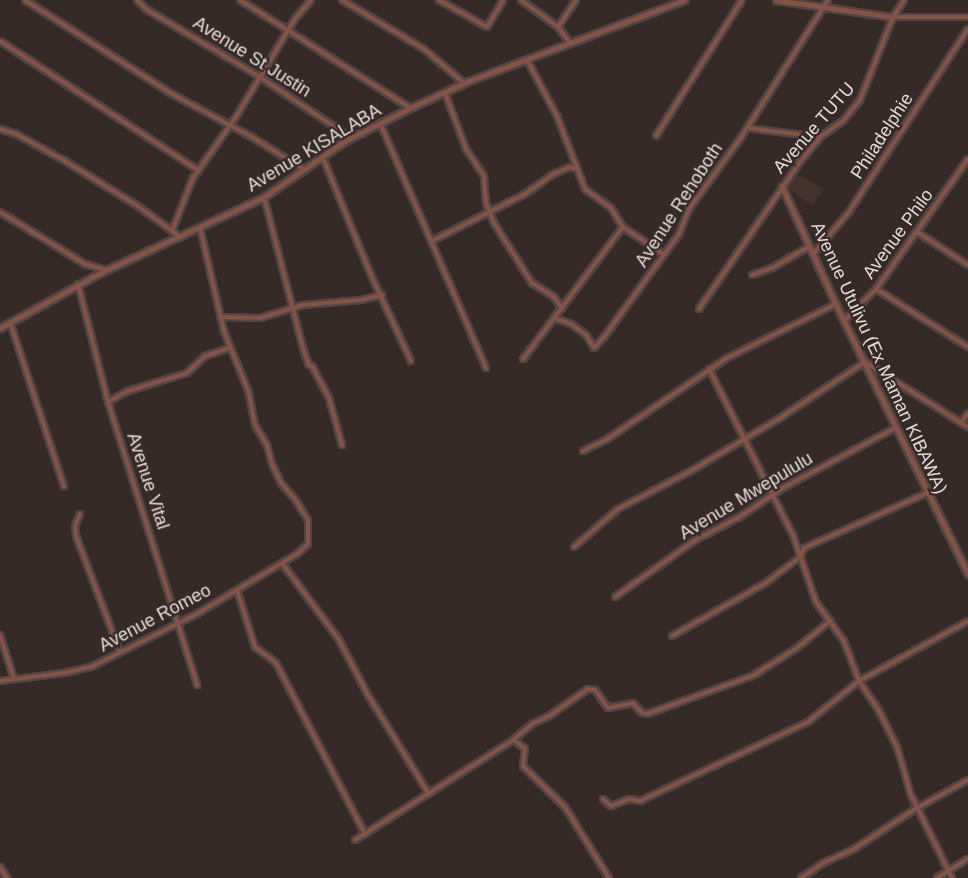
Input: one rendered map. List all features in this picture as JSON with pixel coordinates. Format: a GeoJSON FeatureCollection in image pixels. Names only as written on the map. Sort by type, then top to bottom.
{"type":"FeatureCollection","features":[{"type":"Feature","properties":{"kind":"street"},"geometry":{"type":"LineString","coordinates":[[25,0],[172,94],[306,170]]}},
{"type":"Feature","properties":{"kind":"street","name":"Avenue St Justin"},"geometry":{"type":"LineString","coordinates":[[137,0],[146,9],[260,77],[351,138]]}},
{"type":"Feature","properties":{"kind":"street"},"geometry":{"type":"LineString","coordinates":[[240,0],[410,108]]}},
{"type":"Feature","properties":{"kind":"street"},"geometry":{"type":"LineString","coordinates":[[172,231],[187,190],[198,170],[229,126],[288,30],[311,0]]}},
{"type":"Feature","properties":{"kind":"street"},"geometry":{"type":"LineString","coordinates":[[342,0],[424,49],[464,83]]}},
{"type":"Feature","properties":{"kind":"street"},"geometry":{"type":"LineString","coordinates":[[439,0],[487,27],[503,0]]}},
{"type":"Feature","properties":{"kind":"street"},"geometry":{"type":"LineString","coordinates":[[521,0],[558,27],[570,43]]}},
{"type":"Feature","properties":{"kind":"street"},"geometry":{"type":"LineString","coordinates":[[558,27],[576,0]]}},
{"type":"Feature","properties":{"kind":"street","name":"Avenue KISALABA"},"geometry":{"type":"LineString","coordinates":[[0,328],[106,270],[264,197],[351,138],[410,108],[464,83],[684,0]]}},
{"type":"Feature","properties":{"kind":"street"},"geometry":{"type":"LineString","coordinates":[[656,136],[742,0]]}},
{"type":"Feature","properties":{"kind":"street"},"geometry":{"type":"LineString","coordinates":[[776,0],[893,17],[968,17]]}},
{"type":"Feature","properties":{"kind":"street","name":"Avenue Rehoboth"},"geometry":{"type":"LineString","coordinates":[[554,318],[571,324],[586,335],[594,348],[645,283],[679,234],[689,209],[747,128],[828,0]]}},
{"type":"Feature","properties":{"kind":"street"},"geometry":{"type":"LineString","coordinates":[[893,17],[904,0]]}},
{"type":"Feature","properties":{"kind":"street","name":"Avenue TUTU"},"geometry":{"type":"LineString","coordinates":[[699,309],[783,186],[820,137],[843,121],[861,100],[893,17]]}},
{"type":"Feature","properties":{"kind":"street","name":"Philadelphie"},"geometry":{"type":"LineString","coordinates":[[814,254],[849,212],[968,29]]}},
{"type":"Feature","properties":{"kind":"street"},"geometry":{"type":"LineString","coordinates":[[0,41],[198,170]]}},
{"type":"Feature","properties":{"kind":"street"},"geometry":{"type":"LineString","coordinates":[[527,60],[557,116],[585,189],[610,208],[623,227],[663,254]]}},
{"type":"Feature","properties":{"kind":"street"},"geometry":{"type":"LineString","coordinates":[[445,93],[466,149],[484,176],[486,203],[494,223],[532,283],[554,297],[562,308]]}},
{"type":"Feature","properties":{"kind":"street"},"geometry":{"type":"LineString","coordinates":[[380,123],[486,368]]}},
{"type":"Feature","properties":{"kind":"street"},"geometry":{"type":"LineString","coordinates":[[747,128],[820,137]]}},
{"type":"Feature","properties":{"kind":"street"},"geometry":{"type":"LineString","coordinates":[[0,129],[16,134],[65,162],[138,206],[180,237]]}},
{"type":"Feature","properties":{"kind":"street"},"geometry":{"type":"LineString","coordinates":[[323,158],[371,275],[411,361]]}},
{"type":"Feature","properties":{"kind":"street","name":"Avenue Philo"},"geometry":{"type":"LineString","coordinates":[[845,320],[876,289],[968,159]]}},
{"type":"Feature","properties":{"kind":"street"},"geometry":{"type":"LineString","coordinates":[[432,241],[491,212],[564,169],[577,169]]}},
{"type":"Feature","properties":{"kind":"street","name":"Avenue Utulivu (Ex Maman KIBAWA)"},"geometry":{"type":"LineString","coordinates":[[783,186],[836,304],[968,574]]}},
{"type":"Feature","properties":{"kind":"street"},"geometry":{"type":"LineString","coordinates":[[264,197],[292,309],[309,365],[312,366],[329,398],[342,445]]}},
{"type":"Feature","properties":{"kind":"street"},"geometry":{"type":"LineString","coordinates":[[0,212],[85,264],[106,270]]}},
{"type":"Feature","properties":{"kind":"street"},"geometry":{"type":"LineString","coordinates":[[523,359],[623,227]]}},
{"type":"Feature","properties":{"kind":"street"},"geometry":{"type":"LineString","coordinates":[[108,402],[128,391],[187,373],[205,356],[230,348],[220,317],[200,228]]}},
{"type":"Feature","properties":{"kind":"street"},"geometry":{"type":"LineString","coordinates":[[917,232],[968,265]]}},
{"type":"Feature","properties":{"kind":"street"},"geometry":{"type":"LineString","coordinates":[[752,275],[772,268],[810,245]]}},
{"type":"Feature","properties":{"kind":"street","name":"Avenue Vital"},"geometry":{"type":"LineString","coordinates":[[78,284],[108,402],[197,685]]}},
{"type":"Feature","properties":{"kind":"street"},"geometry":{"type":"LineString","coordinates":[[876,289],[968,347]]}},
{"type":"Feature","properties":{"kind":"street"},"geometry":{"type":"LineString","coordinates":[[220,317],[260,318],[311,304],[361,300],[382,295]]}},
{"type":"Feature","properties":{"kind":"street"},"geometry":{"type":"LineString","coordinates":[[583,451],[606,440],[709,369],[836,304]]}},
{"type":"Feature","properties":{"kind":"street"},"geometry":{"type":"LineString","coordinates":[[10,322],[64,486]]}},
{"type":"Feature","properties":{"kind":"street","name":"Avenue Romeo"},"geometry":{"type":"LineString","coordinates":[[0,681],[64,674],[91,667],[179,623],[282,563],[309,544],[308,520],[278,476],[267,445],[256,430],[249,393],[240,366],[230,348]]}},
{"type":"Feature","properties":{"kind":"street"},"geometry":{"type":"LineString","coordinates":[[574,547],[618,509],[689,472],[865,362],[968,427]]}},
{"type":"Feature","properties":{"kind":"street"},"geometry":{"type":"LineString","coordinates":[[709,369],[746,438],[793,535],[816,602],[844,641],[859,681],[878,709],[897,747],[911,795],[952,878]]}},
{"type":"Feature","properties":{"kind":"street"},"geometry":{"type":"LineString","coordinates":[[962,423],[968,413]]}},
{"type":"Feature","properties":{"kind":"street","name":"Avenue Mwepululu"},"geometry":{"type":"LineString","coordinates":[[615,597],[694,541],[774,496],[783,488],[896,428]]}},
{"type":"Feature","properties":{"kind":"street"},"geometry":{"type":"LineString","coordinates":[[672,636],[767,582],[800,557],[804,548],[927,493]]}},
{"type":"Feature","properties":{"kind":"street"},"geometry":{"type":"LineString","coordinates":[[80,514],[75,526],[76,536],[120,652]]}},
{"type":"Feature","properties":{"kind":"street"},"geometry":{"type":"LineString","coordinates":[[282,563],[338,638],[368,695],[429,794]]}},
{"type":"Feature","properties":{"kind":"street"},"geometry":{"type":"LineString","coordinates":[[237,590],[255,647],[276,663],[365,834]]}},
{"type":"Feature","properties":{"kind":"street"},"geometry":{"type":"LineString","coordinates":[[355,840],[513,740],[532,724],[549,716],[588,688],[595,690],[608,708],[633,703],[642,713],[647,714],[720,689],[778,661],[830,621]]}},
{"type":"Feature","properties":{"kind":"street"},"geometry":{"type":"LineString","coordinates":[[603,800],[611,806],[629,799],[640,801],[808,722],[859,681],[968,621]]}},
{"type":"Feature","properties":{"kind":"street"},"geometry":{"type":"LineString","coordinates":[[0,635],[14,679]]}},
{"type":"Feature","properties":{"kind":"street"},"geometry":{"type":"LineString","coordinates":[[513,740],[525,749],[523,766],[565,807],[609,878]]}},
{"type":"Feature","properties":{"kind":"street"},"geometry":{"type":"LineString","coordinates":[[801,878],[823,863],[854,849],[917,808],[968,780]]}},
{"type":"Feature","properties":{"kind":"street"},"geometry":{"type":"LineString","coordinates":[[937,878],[968,860]]}},
{"type":"Feature","properties":{"kind":"street"},"geometry":{"type":"LineString","coordinates":[[0,867],[7,878]]}},
{"type":"Feature","properties":{"kind":"shaded area"},"geometry":{"type":"Polygon","coordinates":[[[794,173],[824,189],[813,205],[785,187],[794,173]]]}}]}
